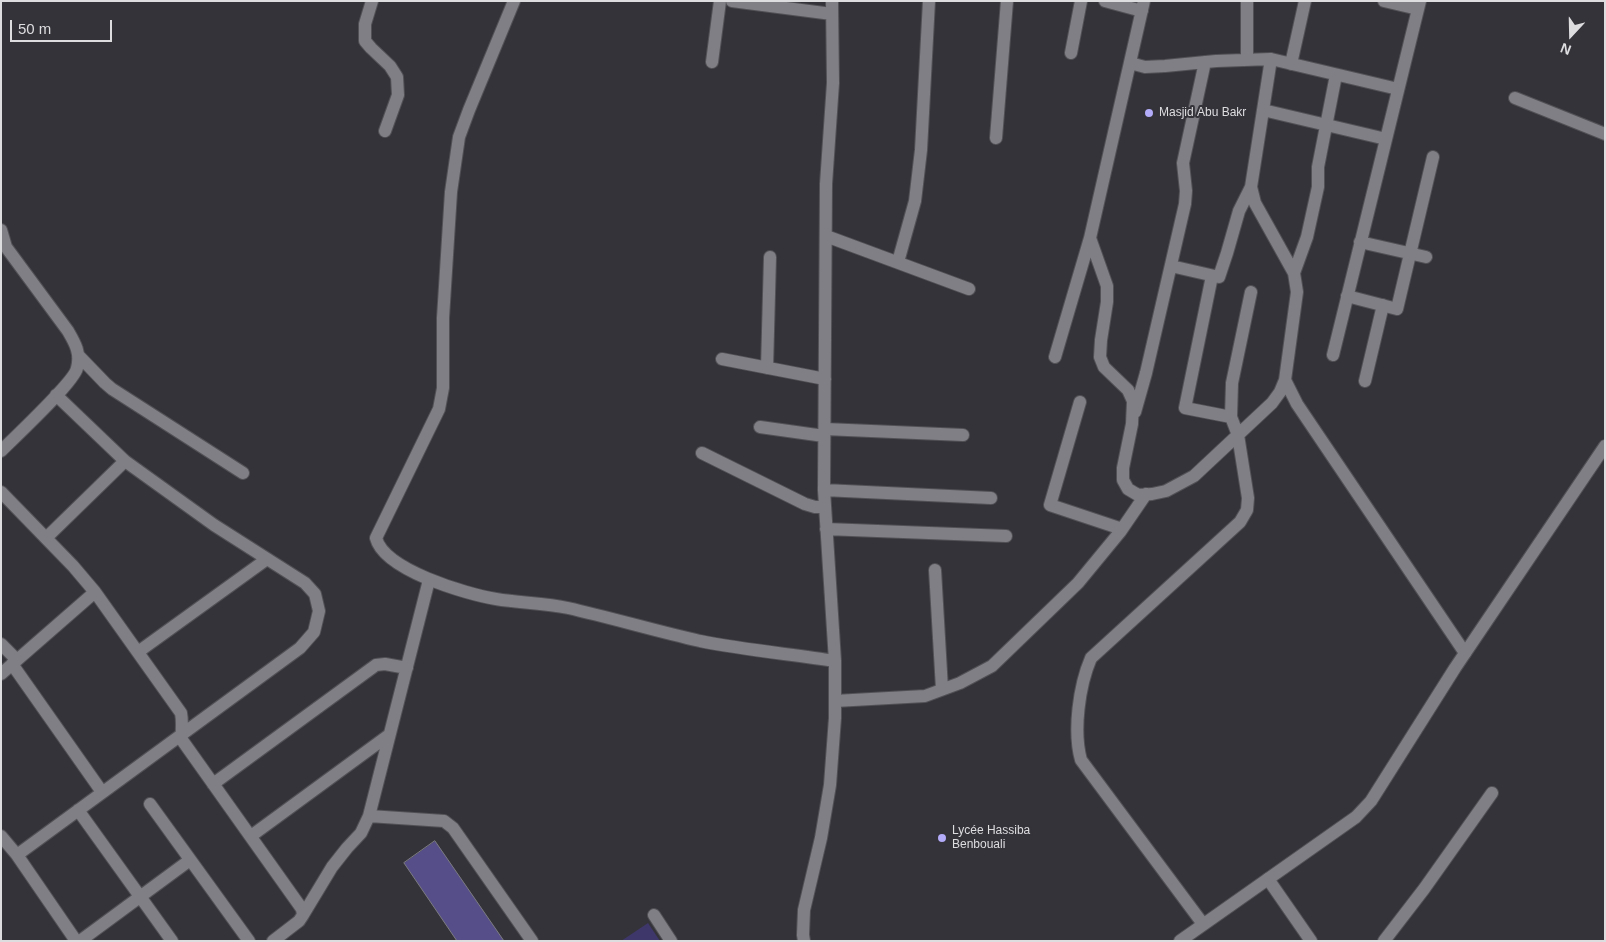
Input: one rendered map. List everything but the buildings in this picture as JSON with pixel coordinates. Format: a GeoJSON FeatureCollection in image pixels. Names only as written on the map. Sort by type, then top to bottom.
{"type":"FeatureCollection","features":[{"type":"Feature","properties":{"kind":"street"},"geometry":{"type":"LineString","coordinates":[[372,1],[366,24],[365,41],[390,66],[397,77],[398,95],[385,131]]}},
{"type":"Feature","properties":{"kind":"street"},"geometry":{"type":"LineString","coordinates":[[514,1],[459,137],[451,192],[443,318],[442,388],[439,409],[376,538],[378,547],[392,560],[429,580],[474,594],[496,599],[567,608],[701,641],[835,661]]}},
{"type":"Feature","properties":{"kind":"street"},"geometry":{"type":"LineString","coordinates":[[712,62],[720,1]]}},
{"type":"Feature","properties":{"kind":"street"},"geometry":{"type":"LineString","coordinates":[[732,1],[832,7],[833,83],[826,184],[824,490],[835,661],[835,701],[830,785],[821,838],[804,910],[804,941]]}},
{"type":"Feature","properties":{"kind":"street"},"geometry":{"type":"LineString","coordinates":[[898,262],[915,201],[920,158],[929,1]]}},
{"type":"Feature","properties":{"kind":"street"},"geometry":{"type":"LineString","coordinates":[[996,138],[1007,1]]}},
{"type":"Feature","properties":{"kind":"street"},"geometry":{"type":"LineString","coordinates":[[1071,53],[1081,1]]}},
{"type":"Feature","properties":{"kind":"street"},"geometry":{"type":"LineString","coordinates":[[1055,357],[1090,238],[1143,6],[1105,1]]}},
{"type":"Feature","properties":{"kind":"street"},"geometry":{"type":"LineString","coordinates":[[1247,1],[1247,59]]}},
{"type":"Feature","properties":{"kind":"street"},"geometry":{"type":"LineString","coordinates":[[1291,64],[1305,1]]}},
{"type":"Feature","properties":{"kind":"street"},"geometry":{"type":"LineString","coordinates":[[1333,355],[1419,5],[1384,1]]}},
{"type":"Feature","properties":{"kind":"street"},"geometry":{"type":"LineString","coordinates":[[1130,63],[1145,67],[1247,59],[1271,59],[1398,89]]}},
{"type":"Feature","properties":{"kind":"street"},"geometry":{"type":"LineString","coordinates":[[1171,266],[1219,277],[1239,211],[1251,187],[1271,59]]}},
{"type":"Feature","properties":{"kind":"street"},"geometry":{"type":"LineString","coordinates":[[1204,62],[1183,163],[1186,191],[1185,204],[1123,468],[1123,480],[1128,489],[1138,494],[1166,491],[1194,476],[1272,403],[1280,392],[1285,380],[1297,292],[1294,273],[1255,203],[1251,187]]}},
{"type":"Feature","properties":{"kind":"street"},"geometry":{"type":"LineString","coordinates":[[1294,273],[1307,237],[1318,187],[1318,167],[1336,74]]}},
{"type":"Feature","properties":{"kind":"street"},"geometry":{"type":"LineString","coordinates":[[1515,98],[1605,134]]}},
{"type":"Feature","properties":{"kind":"street"},"geometry":{"type":"LineString","coordinates":[[1263,110],[1386,139]]}},
{"type":"Feature","properties":{"kind":"street"},"geometry":{"type":"LineString","coordinates":[[1347,296],[1398,309],[1433,157]]}},
{"type":"Feature","properties":{"kind":"street"},"geometry":{"type":"LineString","coordinates":[[1,230],[6,247],[68,331],[76,344],[78,355],[76,374],[1,451]]}},
{"type":"Feature","properties":{"kind":"street"},"geometry":{"type":"LineString","coordinates":[[826,236],[969,289]]}},
{"type":"Feature","properties":{"kind":"street"},"geometry":{"type":"LineString","coordinates":[[1090,238],[1107,286],[1107,302],[1100,357],[1104,367],[1128,390],[1132,401],[1132,424]]}},
{"type":"Feature","properties":{"kind":"street"},"geometry":{"type":"LineString","coordinates":[[1360,242],[1426,256]]}},
{"type":"Feature","properties":{"kind":"street"},"geometry":{"type":"LineString","coordinates":[[767,368],[770,257]]}},
{"type":"Feature","properties":{"kind":"street"},"geometry":{"type":"LineString","coordinates":[[1212,276],[1185,408],[1231,418]]}},
{"type":"Feature","properties":{"kind":"street"},"geometry":{"type":"LineString","coordinates":[[1203,924],[1080,760],[1077,747],[1080,693],[1085,672],[1091,658],[1240,522],[1247,510],[1248,498],[1238,435],[1231,418],[1232,383],[1251,292]]}},
{"type":"Feature","properties":{"kind":"street"},"geometry":{"type":"LineString","coordinates":[[1366,381],[1383,305]]}},
{"type":"Feature","properties":{"kind":"street"},"geometry":{"type":"LineString","coordinates":[[78,355],[104,384],[243,473]]}},
{"type":"Feature","properties":{"kind":"street"},"geometry":{"type":"LineString","coordinates":[[722,360],[825,379]]}},
{"type":"Feature","properties":{"kind":"street"},"geometry":{"type":"LineString","coordinates":[[1285,380],[1297,404],[1466,653]]}},
{"type":"Feature","properties":{"kind":"street"},"geometry":{"type":"LineString","coordinates":[[17,855],[300,648],[314,632],[319,611],[315,594],[305,583],[214,525],[126,461],[56,395]]}},
{"type":"Feature","properties":{"kind":"street"},"geometry":{"type":"LineString","coordinates":[[1080,402],[1050,505],[1122,529]]}},
{"type":"Feature","properties":{"kind":"street"},"geometry":{"type":"LineString","coordinates":[[760,427],[824,432],[963,435]]}},
{"type":"Feature","properties":{"kind":"street"},"geometry":{"type":"LineString","coordinates":[[1180,941],[1356,817],[1371,801],[1466,653],[1605,446]]}},
{"type":"Feature","properties":{"kind":"street"},"geometry":{"type":"LineString","coordinates":[[702,453],[805,504],[825,507]]}},
{"type":"Feature","properties":{"kind":"street"},"geometry":{"type":"LineString","coordinates":[[46,538],[126,461]]}},
{"type":"Feature","properties":{"kind":"street"},"geometry":{"type":"LineString","coordinates":[[824,490],[991,498]]}},
{"type":"Feature","properties":{"kind":"street"},"geometry":{"type":"LineString","coordinates":[[1,492],[74,566],[138,652],[181,713],[183,725],[182,740],[302,909],[303,915]]}},
{"type":"Feature","properties":{"kind":"street"},"geometry":{"type":"LineString","coordinates":[[835,701],[924,696],[960,683],[992,666],[1078,583],[1122,529],[1146,494]]}},
{"type":"Feature","properties":{"kind":"street"},"geometry":{"type":"LineString","coordinates":[[826,529],[1006,536]]}},
{"type":"Feature","properties":{"kind":"street"},"geometry":{"type":"LineString","coordinates":[[138,652],[267,559]]}},
{"type":"Feature","properties":{"kind":"street"},"geometry":{"type":"LineString","coordinates":[[935,570],[942,690]]}},
{"type":"Feature","properties":{"kind":"street"},"geometry":{"type":"LineString","coordinates":[[273,941],[303,915],[332,867],[361,833],[369,816],[429,580]]}},
{"type":"Feature","properties":{"kind":"street"},"geometry":{"type":"LineString","coordinates":[[1,674],[95,592]]}},
{"type":"Feature","properties":{"kind":"street"},"geometry":{"type":"LineString","coordinates":[[1,644],[102,792]]}},
{"type":"Feature","properties":{"kind":"street"},"geometry":{"type":"LineString","coordinates":[[213,784],[376,665],[385,664],[407,668]]}},
{"type":"Feature","properties":{"kind":"street"},"geometry":{"type":"LineString","coordinates":[[250,836],[389,736]]}},
{"type":"Feature","properties":{"kind":"street"},"geometry":{"type":"LineString","coordinates":[[1384,941],[1424,889],[1492,793]]}},
{"type":"Feature","properties":{"kind":"street"},"geometry":{"type":"LineString","coordinates":[[150,804],[249,941]]}},
{"type":"Feature","properties":{"kind":"street"},"geometry":{"type":"LineString","coordinates":[[78,810],[172,941]]}},
{"type":"Feature","properties":{"kind":"street"},"geometry":{"type":"LineString","coordinates":[[369,816],[444,820],[453,828],[532,941]]}},
{"type":"Feature","properties":{"kind":"street"},"geometry":{"type":"LineString","coordinates":[[1,836],[17,855],[76,941]]}},
{"type":"Feature","properties":{"kind":"street"},"geometry":{"type":"LineString","coordinates":[[80,941],[190,860]]}},
{"type":"Feature","properties":{"kind":"street"},"geometry":{"type":"LineString","coordinates":[[1268,879],[1311,941]]}},
{"type":"Feature","properties":{"kind":"street"},"geometry":{"type":"LineString","coordinates":[[654,914],[671,941]]}},
{"type":"Feature","properties":{"kind":"shaded area"},"geometry":{"type":"Polygon","coordinates":[[[648,923],[660,941],[621,941],[648,923]]]}},
{"type":"Feature","properties":{"kind":"place","name":"Masjid Abu Bakr"},"geometry":{"type":"Point","coordinates":[1149,113]}},
{"type":"Feature","properties":{"kind":"place","name":"Lycée Hassiba Benbouali"},"geometry":{"type":"Point","coordinates":[942,838]}}]}
